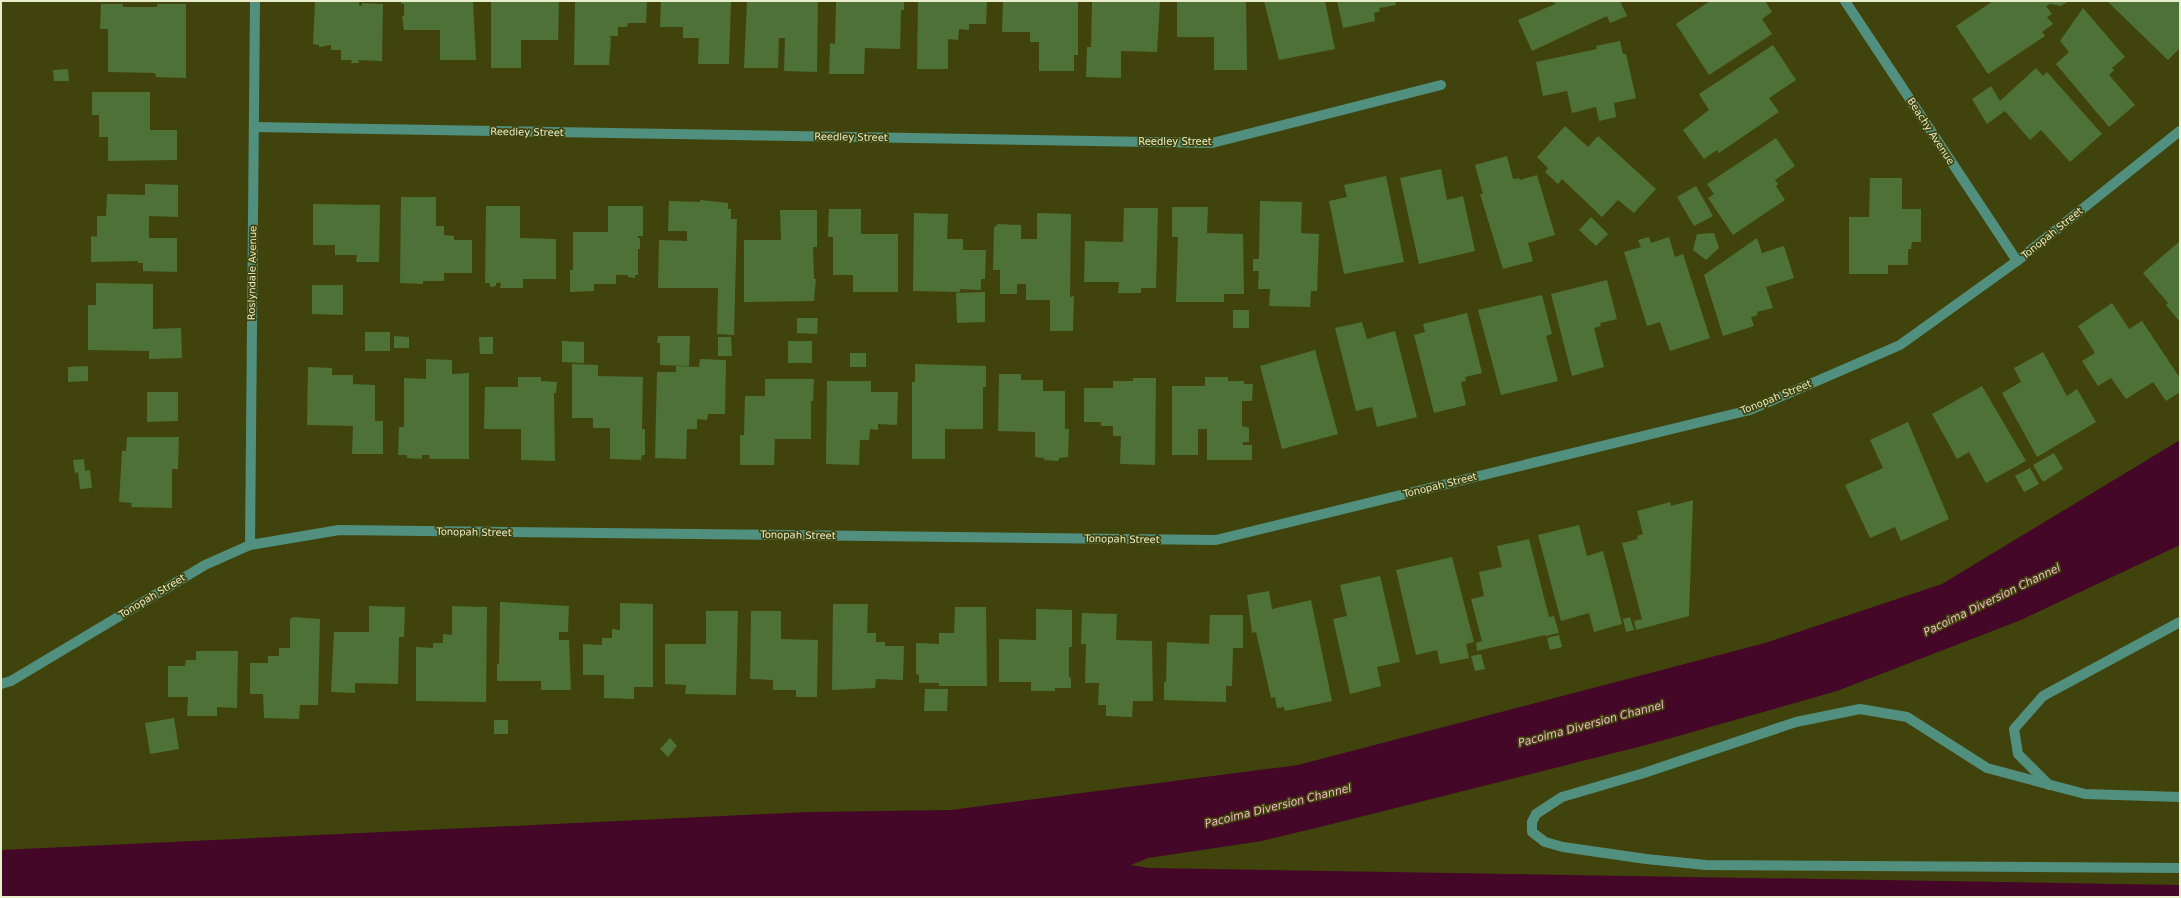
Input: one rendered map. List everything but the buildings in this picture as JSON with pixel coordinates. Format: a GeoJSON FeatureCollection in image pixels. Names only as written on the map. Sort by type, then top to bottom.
{"type":"FeatureCollection","features":[{"type":"Feature","properties":{"kind":"street","name":"Roslyndale Avenue"},"geometry":{"type":"LineString","coordinates":[[250,545],[255,1]]}},
{"type":"Feature","properties":{"kind":"street","name":"Beachy Avenue"},"geometry":{"type":"LineString","coordinates":[[1846,1],[2017,261]]}},
{"type":"Feature","properties":{"kind":"street","name":"Reedley Street"},"geometry":{"type":"LineString","coordinates":[[254,128],[1212,143],[1441,84]]}},
{"type":"Feature","properties":{"kind":"street","name":"Tonopah Street"},"geometry":{"type":"LineString","coordinates":[[1,684],[11,681],[205,565],[250,545],[339,530],[1216,540],[1750,410],[1900,345],[2017,261],[2180,131]]}},
{"type":"Feature","properties":{"kind":"street"},"geometry":{"type":"LineString","coordinates":[[2048,785],[2018,754],[2014,729],[2043,696],[2180,622]]}},
{"type":"Feature","properties":{"kind":"street"},"geometry":{"type":"LineString","coordinates":[[2180,797],[2085,794],[2048,785],[1987,768],[1907,717],[1860,709],[1796,722],[1644,773],[1562,798],[1536,814],[1532,822],[1532,832],[1545,842],[1563,847],[1646,859],[1706,865],[2180,868]]}},
{"type":"Feature","properties":{"kind":"water","name":"Pacoima Diversion Channel"},"geometry":{"type":"Polygon","coordinates":[[[2180,440],[2180,545],[2021,620],[1837,691],[1650,744],[1262,841],[1148,858],[1131,865],[1149,868],[2180,885],[2180,897],[1,897],[1,850],[808,812],[951,810],[1298,765],[1765,643],[1942,584],[2180,440]]]}}]}
